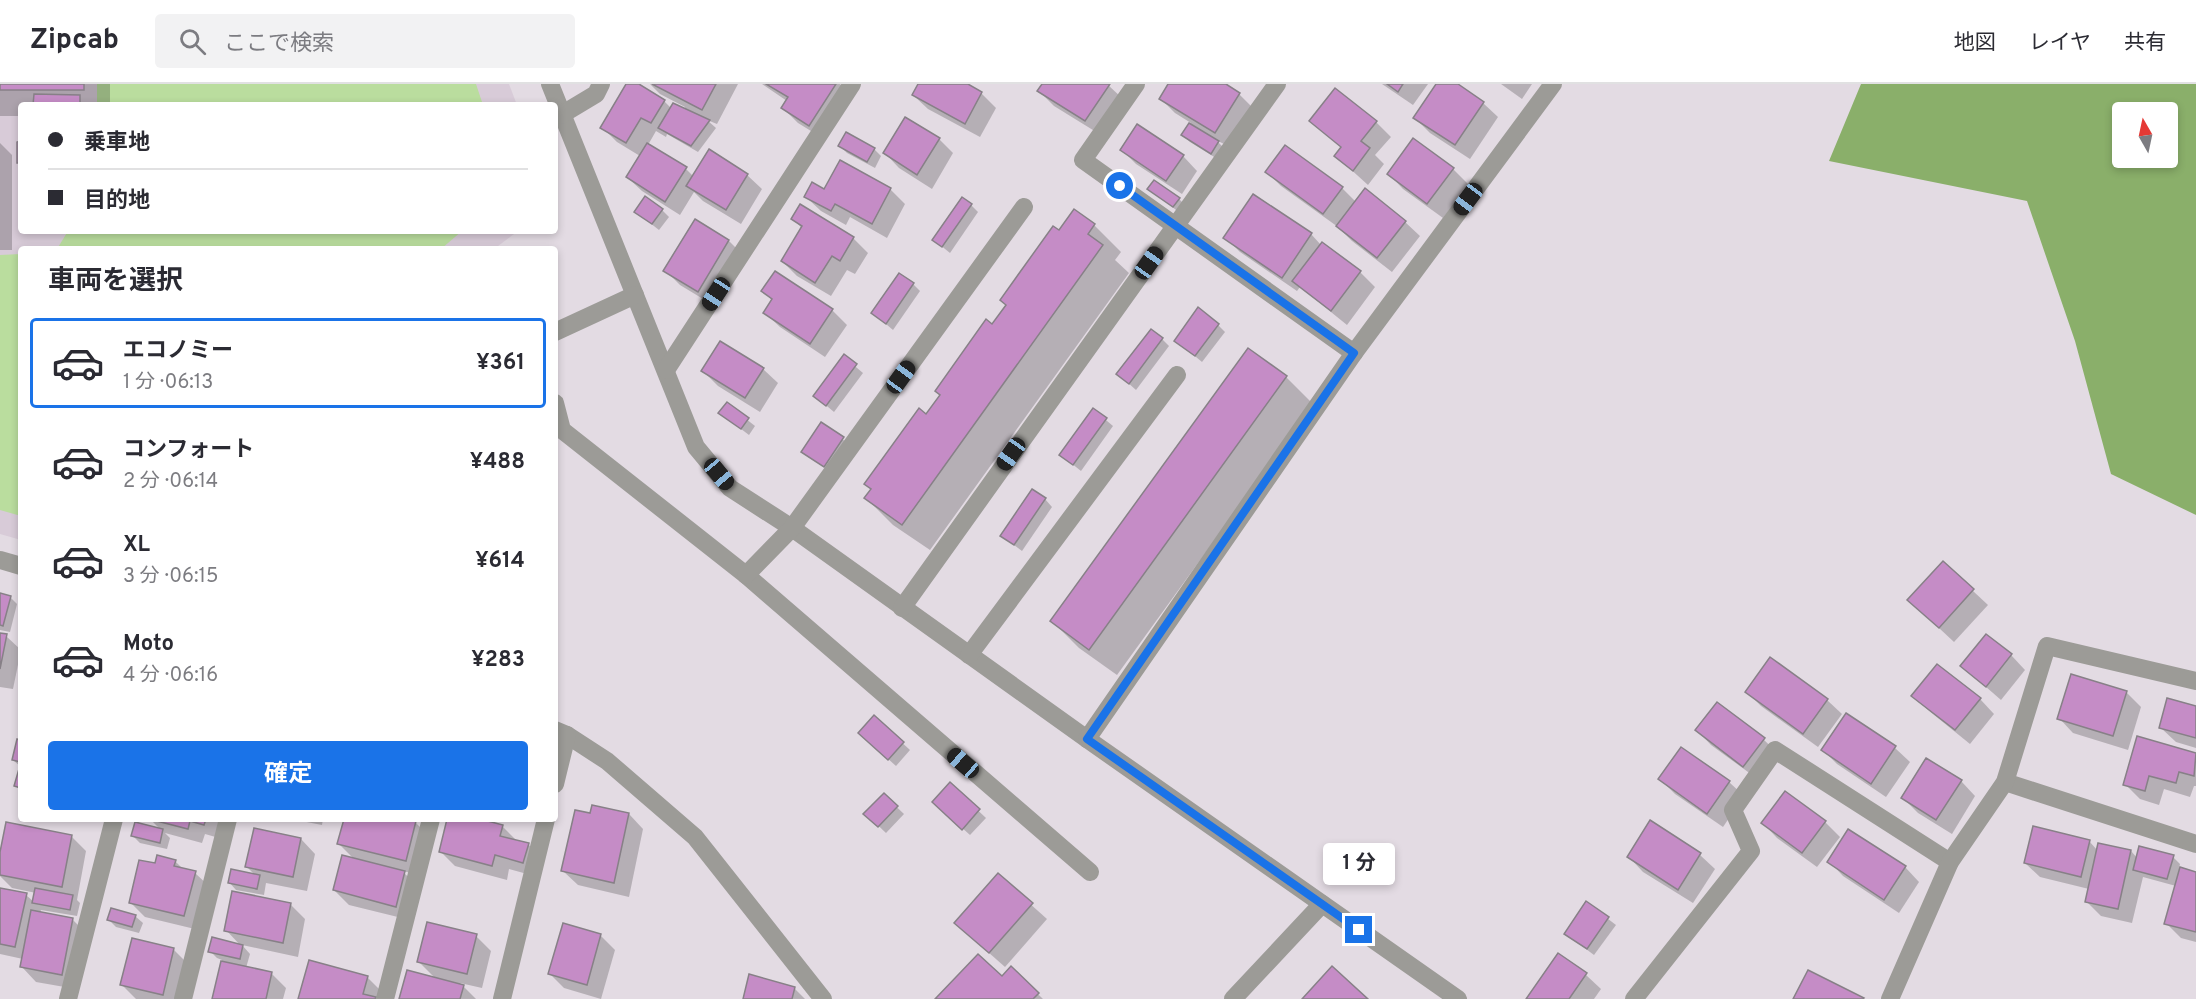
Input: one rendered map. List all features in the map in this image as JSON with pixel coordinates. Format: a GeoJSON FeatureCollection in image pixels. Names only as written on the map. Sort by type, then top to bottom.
{"type":"FeatureCollection","features":[{"type":"Feature","properties":{"kind":"street"},"geometry":{"type":"LineString","coordinates":[[550,84],[556,102]]}},
{"type":"Feature","properties":{"kind":"street"},"geometry":{"type":"LineString","coordinates":[[561,115],[596,94],[602,84]]}},
{"type":"Feature","properties":{"kind":"street"},"geometry":{"type":"LineString","coordinates":[[666,370],[852,84]]}},
{"type":"Feature","properties":{"kind":"street"},"geometry":{"type":"LineString","coordinates":[[1136,84],[1083,160],[1176,224],[1354,353]]}},
{"type":"Feature","properties":{"kind":"street"},"geometry":{"type":"LineString","coordinates":[[902,608],[1277,84]]}},
{"type":"Feature","properties":{"kind":"street"},"geometry":{"type":"LineString","coordinates":[[1087,739],[1354,353],[1553,84]]}},
{"type":"Feature","properties":{"kind":"street"},"geometry":{"type":"LineString","coordinates":[[558,107],[696,447],[730,488],[792,528],[1087,739],[1458,999]]}},
{"type":"Feature","properties":{"kind":"street"},"geometry":{"type":"LineString","coordinates":[[746,575],[792,528],[1024,207]]}},
{"type":"Feature","properties":{"kind":"street"},"geometry":{"type":"LineString","coordinates":[[558,331],[635,295]]}},
{"type":"Feature","properties":{"kind":"street"},"geometry":{"type":"LineString","coordinates":[[969,655],[1177,375]]}},
{"type":"Feature","properties":{"kind":"street"},"geometry":{"type":"LineString","coordinates":[[558,415],[562,430],[746,575],[1090,872]]}},
{"type":"Feature","properties":{"kind":"street"},"geometry":{"type":"LineString","coordinates":[[0,560],[18,565]]}},
{"type":"Feature","properties":{"kind":"street"},"geometry":{"type":"LineString","coordinates":[[1890,999],[1950,862],[2006,782],[2047,646],[2196,681]]}},
{"type":"Feature","properties":{"kind":"street"},"geometry":{"type":"LineString","coordinates":[[558,758],[561,733],[608,761],[695,837],[823,999]]}},
{"type":"Feature","properties":{"kind":"street"},"geometry":{"type":"LineString","coordinates":[[1634,999],[1751,851],[1733,810],[1775,750],[1950,862]]}},
{"type":"Feature","properties":{"kind":"street"},"geometry":{"type":"LineString","coordinates":[[2006,782],[2196,844]]}},
{"type":"Feature","properties":{"kind":"street"},"geometry":{"type":"LineString","coordinates":[[68,999],[113,822]]}},
{"type":"Feature","properties":{"kind":"street"},"geometry":{"type":"LineString","coordinates":[[183,999],[227,822]]}},
{"type":"Feature","properties":{"kind":"street"},"geometry":{"type":"LineString","coordinates":[[385,999],[430,822]]}},
{"type":"Feature","properties":{"kind":"street"},"geometry":{"type":"LineString","coordinates":[[502,999],[545,822]]}},
{"type":"Feature","properties":{"kind":"street"},"geometry":{"type":"LineString","coordinates":[[1233,999],[1322,904]]}},
{"type":"Feature","properties":{"kind":"shaded area"},"geometry":{"type":"Polygon","coordinates":[[[0,84],[509,84],[516,102],[18,102],[18,234],[514,234],[498,246],[18,246],[18,539],[0,534],[0,84]]]}},
{"type":"Feature","properties":{"kind":"green space"},"geometry":{"type":"Polygon","coordinates":[[[97,84],[476,84],[482,102],[97,102],[97,84]]]}},
{"type":"Feature","properties":{"kind":"green space"},"geometry":{"type":"Polygon","coordinates":[[[1861,84],[2196,84],[2196,515],[2111,474],[2075,341],[2027,201],[1829,161],[1861,84]]]}},
{"type":"Feature","properties":{"kind":"green space"},"geometry":{"type":"Polygon","coordinates":[[[66,234],[458,234],[444,246],[59,246],[66,234]]]}},
{"type":"Feature","properties":{"kind":"green space"},"geometry":{"type":"Polygon","coordinates":[[[18,254],[18,515],[0,510],[0,255],[18,254]]]}},
{"type":"Feature","properties":{"kind":"building"},"geometry":{"type":"Polygon","coordinates":[[[0,84],[84,84],[84,90],[0,90],[0,84]]]}},
{"type":"Feature","properties":{"kind":"building"},"geometry":{"type":"Polygon","coordinates":[[[626,84],[639,84],[665,100],[651,123],[641,118],[626,143],[600,128],[626,84]]]}},
{"type":"Feature","properties":{"kind":"building"},"geometry":{"type":"Polygon","coordinates":[[[652,84],[716,84],[702,110],[652,84]]]}},
{"type":"Feature","properties":{"kind":"building"},"geometry":{"type":"Polygon","coordinates":[[[766,84],[836,84],[809,126],[781,108],[788,97],[766,84]]]}},
{"type":"Feature","properties":{"kind":"building"},"geometry":{"type":"Polygon","coordinates":[[[918,84],[968,84],[982,92],[965,124],[912,95],[918,84]]]}},
{"type":"Feature","properties":{"kind":"building"},"geometry":{"type":"Polygon","coordinates":[[[1042,84],[1110,84],[1085,121],[1037,91],[1042,84]]]}},
{"type":"Feature","properties":{"kind":"building"},"geometry":{"type":"Polygon","coordinates":[[[1168,84],[1226,84],[1240,93],[1215,133],[1159,99],[1168,84]]]}},
{"type":"Feature","properties":{"kind":"building"},"geometry":{"type":"Polygon","coordinates":[[[1387,84],[1403,84],[1398,92],[1387,84]]]}},
{"type":"Feature","properties":{"kind":"building"},"geometry":{"type":"Polygon","coordinates":[[[1436,84],[1458,84],[1484,102],[1455,145],[1413,118],[1436,84]]]}},
{"type":"Feature","properties":{"kind":"building"},"geometry":{"type":"Polygon","coordinates":[[[1335,88],[1377,121],[1361,141],[1370,148],[1353,171],[1334,156],[1341,147],[1309,121],[1335,88]]]}},
{"type":"Feature","properties":{"kind":"building"},"geometry":{"type":"Polygon","coordinates":[[[34,94],[80,95],[80,102],[33,102],[34,94]]]}},
{"type":"Feature","properties":{"kind":"building"},"geometry":{"type":"Polygon","coordinates":[[[673,103],[710,120],[691,146],[658,128],[673,103]]]}},
{"type":"Feature","properties":{"kind":"building"},"geometry":{"type":"Polygon","coordinates":[[[905,117],[940,138],[917,175],[883,153],[905,117]]]}},
{"type":"Feature","properties":{"kind":"building"},"geometry":{"type":"Polygon","coordinates":[[[1189,123],[1219,141],[1211,154],[1181,135],[1189,123]]]}},
{"type":"Feature","properties":{"kind":"building"},"geometry":{"type":"Polygon","coordinates":[[[1137,124],[1184,155],[1166,181],[1120,150],[1137,124]]]}},
{"type":"Feature","properties":{"kind":"building"},"geometry":{"type":"Polygon","coordinates":[[[846,132],[875,148],[867,162],[838,146],[846,132]]]}},
{"type":"Feature","properties":{"kind":"building"},"geometry":{"type":"Polygon","coordinates":[[[1413,138],[1454,168],[1427,204],[1387,174],[1413,138]]]}},
{"type":"Feature","properties":{"kind":"building"},"geometry":{"type":"Polygon","coordinates":[[[647,143],[687,167],[665,202],[626,177],[647,143]]]}},
{"type":"Feature","properties":{"kind":"building"},"geometry":{"type":"Polygon","coordinates":[[[1285,145],[1343,187],[1323,214],[1265,172],[1285,145]]]}},
{"type":"Feature","properties":{"kind":"building"},"geometry":{"type":"Polygon","coordinates":[[[709,149],[748,174],[726,210],[686,186],[709,149]]]}},
{"type":"Feature","properties":{"kind":"building"},"geometry":{"type":"Polygon","coordinates":[[[840,160],[891,188],[872,224],[835,204],[831,211],[804,197],[812,182],[824,189],[840,160]]]}},
{"type":"Feature","properties":{"kind":"building"},"geometry":{"type":"Polygon","coordinates":[[[1154,180],[1180,198],[1173,207],[1147,189],[1154,180]]]}},
{"type":"Feature","properties":{"kind":"building"},"geometry":{"type":"Polygon","coordinates":[[[1365,188],[1406,221],[1377,258],[1336,226],[1365,188]]]}},
{"type":"Feature","properties":{"kind":"building"},"geometry":{"type":"Polygon","coordinates":[[[1253,194],[1312,233],[1282,278],[1223,238],[1253,194]]]}},
{"type":"Feature","properties":{"kind":"building"},"geometry":{"type":"Polygon","coordinates":[[[645,196],[663,209],[652,224],[634,212],[645,196]]]}},
{"type":"Feature","properties":{"kind":"building"},"geometry":{"type":"Polygon","coordinates":[[[962,197],[972,204],[942,247],[932,240],[962,197]]]}},
{"type":"Feature","properties":{"kind":"building"},"geometry":{"type":"Polygon","coordinates":[[[800,204],[854,237],[840,261],[832,256],[815,283],[781,261],[802,226],[791,219],[800,204]]]}},
{"type":"Feature","properties":{"kind":"building"},"geometry":{"type":"Polygon","coordinates":[[[1074,209],[1095,224],[1088,234],[1103,245],[902,525],[864,498],[871,489],[864,484],[919,408],[926,414],[940,395],[935,391],[986,319],[992,324],[1006,305],[1000,300],[1053,226],[1059,230],[1074,209]]]}},
{"type":"Feature","properties":{"kind":"building"},"geometry":{"type":"Polygon","coordinates":[[[695,219],[729,240],[698,292],[663,271],[695,219]]]}},
{"type":"Feature","properties":{"kind":"building"},"geometry":{"type":"Polygon","coordinates":[[[1322,242],[1361,271],[1331,311],[1292,281],[1322,242]]]}},
{"type":"Feature","properties":{"kind":"building"},"geometry":{"type":"Polygon","coordinates":[[[775,271],[833,309],[810,344],[763,313],[772,299],[761,291],[775,271]]]}},
{"type":"Feature","properties":{"kind":"building"},"geometry":{"type":"Polygon","coordinates":[[[899,273],[914,283],[886,324],[871,313],[899,273]]]}},
{"type":"Feature","properties":{"kind":"building"},"geometry":{"type":"Polygon","coordinates":[[[1198,307],[1219,324],[1195,356],[1174,341],[1198,307]]]}},
{"type":"Feature","properties":{"kind":"building"},"geometry":{"type":"Polygon","coordinates":[[[1151,329],[1163,338],[1129,384],[1116,374],[1151,329]]]}},
{"type":"Feature","properties":{"kind":"building"},"geometry":{"type":"Polygon","coordinates":[[[720,341],[764,368],[745,398],[701,371],[720,341]]]}},
{"type":"Feature","properties":{"kind":"building"},"geometry":{"type":"Polygon","coordinates":[[[1248,348],[1287,376],[1089,650],[1050,621],[1248,348]]]}},
{"type":"Feature","properties":{"kind":"building"},"geometry":{"type":"Polygon","coordinates":[[[844,354],[857,364],[826,406],[813,396],[844,354]]]}},
{"type":"Feature","properties":{"kind":"building"},"geometry":{"type":"Polygon","coordinates":[[[727,402],[749,418],[741,429],[718,413],[727,402]]]}},
{"type":"Feature","properties":{"kind":"building"},"geometry":{"type":"Polygon","coordinates":[[[1093,408],[1107,418],[1073,465],[1059,455],[1093,408]]]}},
{"type":"Feature","properties":{"kind":"building"},"geometry":{"type":"Polygon","coordinates":[[[821,422],[844,437],[824,467],[801,452],[821,422]]]}},
{"type":"Feature","properties":{"kind":"building"},"geometry":{"type":"Polygon","coordinates":[[[1032,489],[1046,498],[1014,545],[1000,536],[1032,489]]]}},
{"type":"Feature","properties":{"kind":"building"},"geometry":{"type":"Polygon","coordinates":[[[1943,561],[1974,589],[1939,628],[1907,600],[1943,561]]]}},
{"type":"Feature","properties":{"kind":"building"},"geometry":{"type":"Polygon","coordinates":[[[0,593],[11,596],[3,626],[0,625],[0,593]]]}},
{"type":"Feature","properties":{"kind":"building"},"geometry":{"type":"Polygon","coordinates":[[[0,633],[7,634],[0,669],[0,633]]]}},
{"type":"Feature","properties":{"kind":"building"},"geometry":{"type":"Polygon","coordinates":[[[1986,634],[2012,654],[1986,687],[1960,666],[1986,634]]]}},
{"type":"Feature","properties":{"kind":"building"},"geometry":{"type":"Polygon","coordinates":[[[1770,657],[1828,699],[1803,734],[1745,692],[1770,657]]]}},
{"type":"Feature","properties":{"kind":"building"},"geometry":{"type":"Polygon","coordinates":[[[1937,664],[1981,698],[1955,730],[1911,696],[1937,664]]]}},
{"type":"Feature","properties":{"kind":"building"},"geometry":{"type":"Polygon","coordinates":[[[2071,674],[2127,691],[2113,736],[2057,719],[2071,674]]]}},
{"type":"Feature","properties":{"kind":"building"},"geometry":{"type":"Polygon","coordinates":[[[2167,698],[2196,706],[2196,738],[2159,728],[2167,698]]]}},
{"type":"Feature","properties":{"kind":"building"},"geometry":{"type":"Polygon","coordinates":[[[1717,702],[1765,738],[1743,767],[1695,730],[1717,702]]]}},
{"type":"Feature","properties":{"kind":"building"},"geometry":{"type":"Polygon","coordinates":[[[1846,713],[1896,746],[1871,784],[1821,750],[1846,713]]]}},
{"type":"Feature","properties":{"kind":"building"},"geometry":{"type":"Polygon","coordinates":[[[874,715],[904,742],[888,760],[858,733],[874,715]]]}},
{"type":"Feature","properties":{"kind":"building"},"geometry":{"type":"Polygon","coordinates":[[[2137,736],[2196,753],[2194,776],[2179,772],[2176,783],[2149,776],[2145,791],[2123,785],[2137,736]]]}},
{"type":"Feature","properties":{"kind":"building"},"geometry":{"type":"Polygon","coordinates":[[[17,739],[18,739],[18,761],[12,760],[17,739]]]}},
{"type":"Feature","properties":{"kind":"building"},"geometry":{"type":"Polygon","coordinates":[[[1681,747],[1730,781],[1707,814],[1658,779],[1681,747]]]}},
{"type":"Feature","properties":{"kind":"building"},"geometry":{"type":"Polygon","coordinates":[[[1926,758],[1962,780],[1936,820],[1901,798],[1926,758]]]}},
{"type":"Feature","properties":{"kind":"building"},"geometry":{"type":"Polygon","coordinates":[[[18,772],[18,787],[14,786],[18,772]]]}},
{"type":"Feature","properties":{"kind":"building"},"geometry":{"type":"Polygon","coordinates":[[[950,782],[980,809],[962,830],[932,802],[950,782]]]}},
{"type":"Feature","properties":{"kind":"building"},"geometry":{"type":"Polygon","coordinates":[[[1785,791],[1826,821],[1802,853],[1761,823],[1785,791]]]}},
{"type":"Feature","properties":{"kind":"building"},"geometry":{"type":"Polygon","coordinates":[[[884,793],[898,806],[878,827],[863,814],[884,793]]]}},
{"type":"Feature","properties":{"kind":"building"},"geometry":{"type":"Polygon","coordinates":[[[592,805],[629,813],[614,883],[561,871],[575,810],[590,813],[592,805]]]}},
{"type":"Feature","properties":{"kind":"building"},"geometry":{"type":"Polygon","coordinates":[[[1650,820],[1701,853],[1678,890],[1627,857],[1650,820]]]}},
{"type":"Feature","properties":{"kind":"building"},"geometry":{"type":"Polygon","coordinates":[[[6,822],[72,835],[62,887],[0,875],[0,852],[6,822]]]}},
{"type":"Feature","properties":{"kind":"building"},"geometry":{"type":"Polygon","coordinates":[[[135,822],[163,829],[160,843],[131,836],[135,822]]]}},
{"type":"Feature","properties":{"kind":"building"},"geometry":{"type":"Polygon","coordinates":[[[161,822],[190,822],[188,829],[161,822]]]}},
{"type":"Feature","properties":{"kind":"building"},"geometry":{"type":"Polygon","coordinates":[[[343,822],[416,822],[406,861],[337,844],[343,822]]]}},
{"type":"Feature","properties":{"kind":"building"},"geometry":{"type":"Polygon","coordinates":[[[446,822],[492,822],[503,825],[500,836],[529,843],[523,863],[495,855],[492,866],[439,852],[446,822]]]}},
{"type":"Feature","properties":{"kind":"building"},"geometry":{"type":"Polygon","coordinates":[[[2033,826],[2090,840],[2081,877],[2024,863],[2033,826]]]}},
{"type":"Feature","properties":{"kind":"building"},"geometry":{"type":"Polygon","coordinates":[[[254,828],[301,838],[293,877],[245,867],[254,828]]]}},
{"type":"Feature","properties":{"kind":"building"},"geometry":{"type":"Polygon","coordinates":[[[1848,829],[1906,866],[1884,900],[1827,862],[1848,829]]]}},
{"type":"Feature","properties":{"kind":"building"},"geometry":{"type":"Polygon","coordinates":[[[2098,843],[2131,850],[2118,909],[2085,902],[2098,843]]]}},
{"type":"Feature","properties":{"kind":"building"},"geometry":{"type":"Polygon","coordinates":[[[2139,846],[2174,855],[2167,879],[2133,870],[2139,846]]]}},
{"type":"Feature","properties":{"kind":"building"},"geometry":{"type":"Polygon","coordinates":[[[157,855],[176,860],[174,866],[196,871],[184,916],[129,903],[139,860],[155,863],[157,855]]]}},
{"type":"Feature","properties":{"kind":"building"},"geometry":{"type":"Polygon","coordinates":[[[342,855],[405,871],[396,907],[333,890],[342,855]]]}},
{"type":"Feature","properties":{"kind":"building"},"geometry":{"type":"Polygon","coordinates":[[[2180,867],[2196,872],[2196,932],[2164,924],[2180,867]]]}},
{"type":"Feature","properties":{"kind":"building"},"geometry":{"type":"Polygon","coordinates":[[[231,869],[260,875],[257,889],[228,883],[231,869]]]}},
{"type":"Feature","properties":{"kind":"building"},"geometry":{"type":"Polygon","coordinates":[[[998,873],[1033,903],[989,953],[954,923],[998,873]]]}},
{"type":"Feature","properties":{"kind":"building"},"geometry":{"type":"Polygon","coordinates":[[[0,888],[27,893],[15,947],[0,944],[0,888]]]}},
{"type":"Feature","properties":{"kind":"building"},"geometry":{"type":"Polygon","coordinates":[[[35,888],[73,895],[70,910],[32,903],[35,888]]]}},
{"type":"Feature","properties":{"kind":"building"},"geometry":{"type":"Polygon","coordinates":[[[232,891],[291,903],[283,943],[224,931],[232,891]]]}},
{"type":"Feature","properties":{"kind":"building"},"geometry":{"type":"Polygon","coordinates":[[[1586,901],[1609,917],[1587,949],[1564,934],[1586,901]]]}},
{"type":"Feature","properties":{"kind":"building"},"geometry":{"type":"Polygon","coordinates":[[[111,908],[136,915],[132,927],[107,920],[111,908]]]}},
{"type":"Feature","properties":{"kind":"building"},"geometry":{"type":"Polygon","coordinates":[[[31,910],[73,918],[62,975],[20,967],[31,910]]]}},
{"type":"Feature","properties":{"kind":"building"},"geometry":{"type":"Polygon","coordinates":[[[427,922],[477,934],[467,974],[417,962],[427,922]]]}},
{"type":"Feature","properties":{"kind":"building"},"geometry":{"type":"Polygon","coordinates":[[[563,923],[601,934],[587,985],[548,974],[563,923]]]}},
{"type":"Feature","properties":{"kind":"building"},"geometry":{"type":"Polygon","coordinates":[[[212,937],[243,945],[240,959],[208,952],[212,937]]]}},
{"type":"Feature","properties":{"kind":"building"},"geometry":{"type":"Polygon","coordinates":[[[132,938],[174,948],[163,995],[120,985],[132,938]]]}},
{"type":"Feature","properties":{"kind":"building"},"geometry":{"type":"Polygon","coordinates":[[[1558,953],[1587,973],[1569,999],[1526,999],[1558,953]]]}},
{"type":"Feature","properties":{"kind":"building"},"geometry":{"type":"Polygon","coordinates":[[[978,954],[1002,976],[1011,966],[1039,993],[1033,999],[935,999],[978,954]]]}},
{"type":"Feature","properties":{"kind":"building"},"geometry":{"type":"Polygon","coordinates":[[[309,960],[368,976],[363,994],[376,997],[375,999],[298,999],[309,960]]]}},
{"type":"Feature","properties":{"kind":"building"},"geometry":{"type":"Polygon","coordinates":[[[221,961],[272,972],[266,999],[212,999],[221,961]]]}},
{"type":"Feature","properties":{"kind":"building"},"geometry":{"type":"Polygon","coordinates":[[[1332,966],[1368,999],[1302,999],[1332,966]]]}},
{"type":"Feature","properties":{"kind":"building"},"geometry":{"type":"Polygon","coordinates":[[[407,970],[464,985],[460,999],[399,999],[407,970]]]}},
{"type":"Feature","properties":{"kind":"building"},"geometry":{"type":"Polygon","coordinates":[[[1808,970],[1864,998],[1793,999],[1808,970]]]}},
{"type":"Feature","properties":{"kind":"building"},"geometry":{"type":"Polygon","coordinates":[[[749,974],[795,987],[792,999],[743,999],[749,974]]]}},
{"type":"Feature","properties":{"kind":"route"},"geometry":{"type":"LineString","coordinates":[[1120,186],[1354,353],[1087,739],[1359,930]]}}]}
